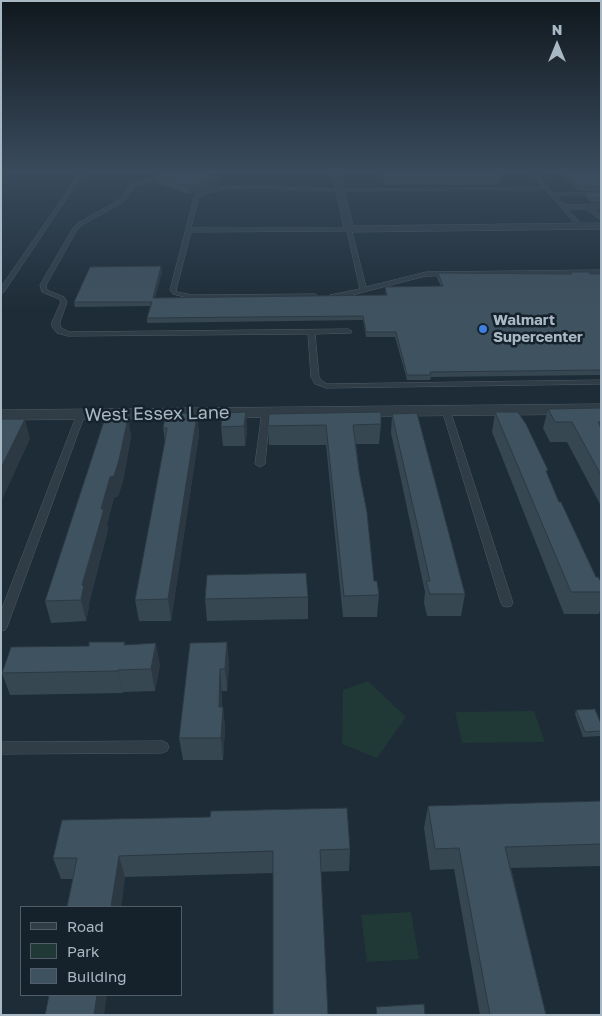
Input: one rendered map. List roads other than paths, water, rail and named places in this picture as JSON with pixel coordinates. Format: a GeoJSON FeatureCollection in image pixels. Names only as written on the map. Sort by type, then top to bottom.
{"type":"FeatureCollection","features":[{"type":"Feature","properties":{"kind":"street"},"geometry":{"type":"LineString","coordinates":[[346,218],[349,229],[601,226]]}},
{"type":"Feature","properties":{"kind":"street","name":"West Essex Lane"},"geometry":{"type":"LineString","coordinates":[[1,416],[601,409]]}},
{"type":"Feature","properties":{"kind":"lane"},"geometry":{"type":"LineString","coordinates":[[1,292],[51,218]]}},
{"type":"Feature","properties":{"kind":"lane"},"geometry":{"type":"LineString","coordinates":[[92,218],[75,229],[44,285],[44,291],[62,298],[64,302],[56,322],[56,327],[60,331],[68,334],[348,331]]}},
{"type":"Feature","properties":{"kind":"lane"},"geometry":{"type":"LineString","coordinates":[[191,218],[173,290],[180,296],[344,295],[426,274],[601,272]]}},
{"type":"Feature","properties":{"kind":"lane"},"geometry":{"type":"LineString","coordinates":[[573,218],[580,226]]}},
{"type":"Feature","properties":{"kind":"lane"},"geometry":{"type":"LineString","coordinates":[[188,230],[349,229],[363,290]]}},
{"type":"Feature","properties":{"kind":"lane"},"geometry":{"type":"LineString","coordinates":[[311,332],[315,377],[318,382],[326,386],[601,382]]}},
{"type":"Feature","properties":{"kind":"lane"},"geometry":{"type":"LineString","coordinates":[[440,410],[507,603]]}},
{"type":"Feature","properties":{"kind":"lane"},"geometry":{"type":"LineString","coordinates":[[260,464],[266,412]]}},
{"type":"Feature","properties":{"kind":"lane"},"geometry":{"type":"LineString","coordinates":[[1,626],[81,414]]}},
{"type":"Feature","properties":{"kind":"lane"},"geometry":{"type":"LineString","coordinates":[[1,748],[162,747]]}},
{"type":"Feature","properties":{"kind":"place","name":"Walmart Supercenter"},"geometry":{"type":"Point","coordinates":[483,329]}}]}
